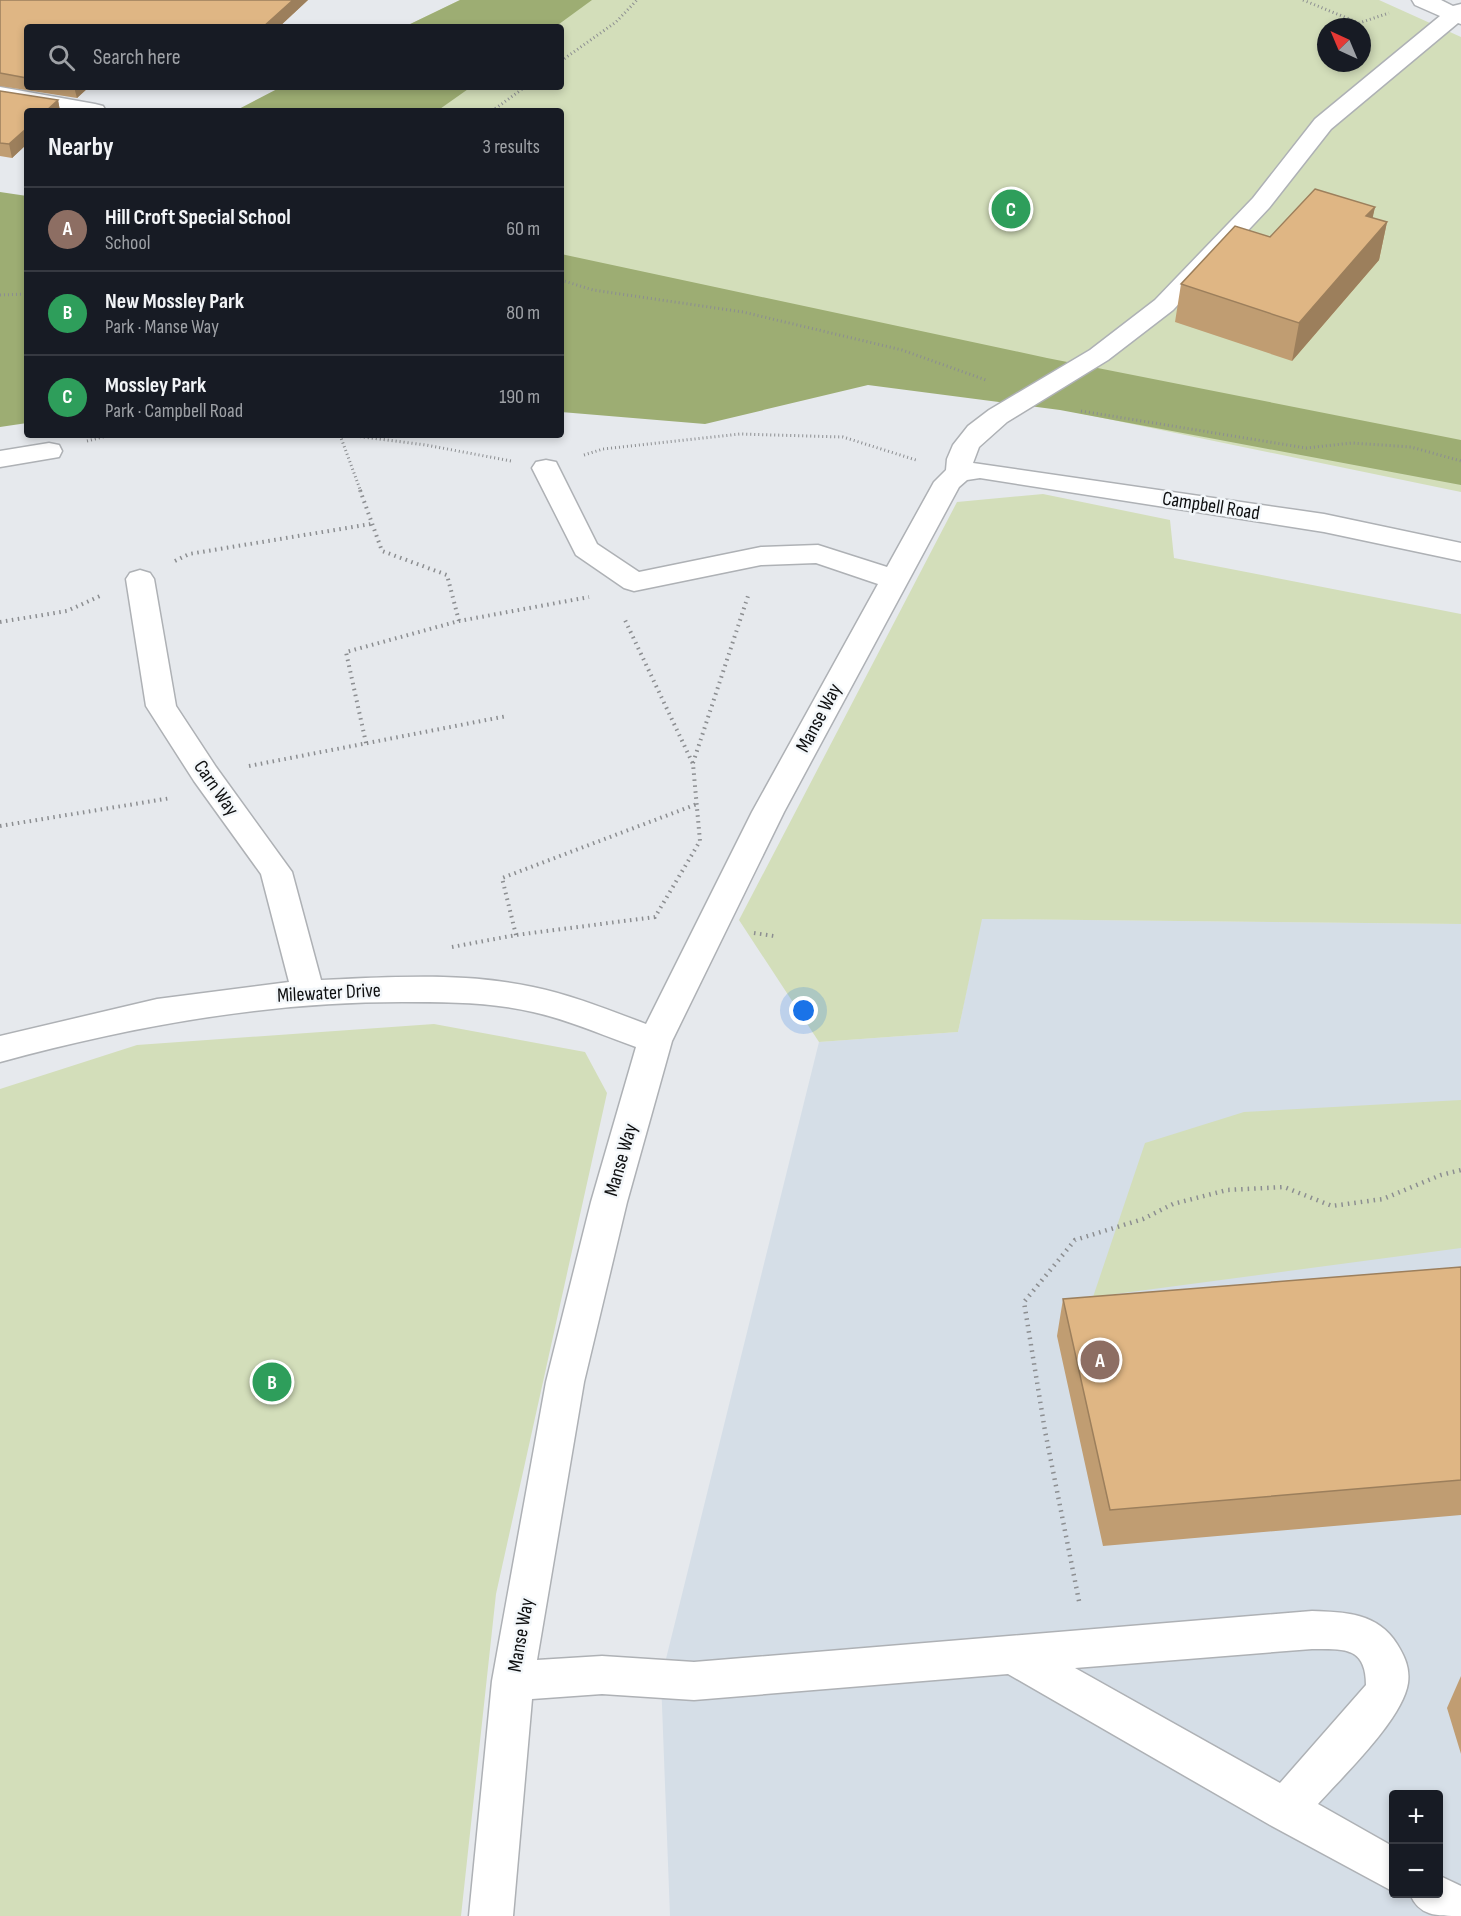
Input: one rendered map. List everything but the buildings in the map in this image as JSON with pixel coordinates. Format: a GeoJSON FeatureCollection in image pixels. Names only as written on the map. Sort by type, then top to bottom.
{"type":"FeatureCollection","features":[{"type":"Feature","properties":{"kind":"street"},"geometry":{"type":"LineString","coordinates":[[959,473],[960,459],[966,445],[977,432],[1099,355],[1164,305],[1261,203],[1323,124],[1459,14],[1424,0]]}},
{"type":"Feature","properties":{"kind":"street"},"geometry":{"type":"LineString","coordinates":[[0,94],[78,108]]}},
{"type":"Feature","properties":{"kind":"street"},"geometry":{"type":"LineString","coordinates":[[0,459],[48,451]]}},
{"type":"Feature","properties":{"kind":"street"},"geometry":{"type":"LineString","coordinates":[[546,468],[586,549],[623,587],[761,556],[818,554],[893,579]]}},
{"type":"Feature","properties":{"kind":"street","name":"Campbell Road"},"geometry":{"type":"LineString","coordinates":[[959,473],[980,470],[1324,523],[1461,552]]}},
{"type":"Feature","properties":{"kind":"street","name":"Manse Way"},"geometry":{"type":"LineString","coordinates":[[491,1916],[513,1681],[565,1382],[609,1202],[656,1041],[768,812],[893,579],[948,482],[959,473]]}},
{"type":"Feature","properties":{"kind":"street","name":"Carn Way"},"geometry":{"type":"LineString","coordinates":[[140,579],[161,706],[211,782],[276,872],[308,992]]}},
{"type":"Feature","properties":{"kind":"street","name":"Milewater Drive"},"geometry":{"type":"LineString","coordinates":[[0,1049],[187,1006],[308,992],[382,989],[464,991],[547,1002],[656,1041]]}},
{"type":"Feature","properties":{"kind":"street"},"geometry":{"type":"LineString","coordinates":[[513,1681],[602,1675],[694,1682],[1312,1630],[1352,1631],[1375,1645],[1387,1665],[1387,1685],[1378,1705],[1285,1809]]}},
{"type":"Feature","properties":{"kind":"street"},"geometry":{"type":"LineString","coordinates":[[1013,1655],[1389,1868]]}},
{"type":"Feature","properties":{"kind":"street"},"geometry":{"type":"LineString","coordinates":[[1441,1898],[1461,1910]]}},
{"type":"Feature","properties":{"kind":"path"},"geometry":{"type":"LineString","coordinates":[[564,59],[616,22],[637,0]]}},
{"type":"Feature","properties":{"kind":"path"},"geometry":{"type":"LineString","coordinates":[[1303,0],[1359,23],[1424,0]]}},
{"type":"Feature","properties":{"kind":"path"},"geometry":{"type":"LineString","coordinates":[[496,108],[521,90]]}},
{"type":"Feature","properties":{"kind":"path"},"geometry":{"type":"LineString","coordinates":[[564,281],[593,290],[743,312],[902,350],[1060,407],[1235,438],[1306,448],[1352,443],[1411,447],[1461,461]]}},
{"type":"Feature","properties":{"kind":"path"},"geometry":{"type":"LineString","coordinates":[[0,295],[24,294]]}},
{"type":"Feature","properties":{"kind":"path"},"geometry":{"type":"LineString","coordinates":[[371,438],[426,445],[546,468],[603,449],[740,434],[843,437],[959,473]]}},
{"type":"Feature","properties":{"kind":"path"},"geometry":{"type":"LineString","coordinates":[[341,438],[382,551],[447,575],[459,621]]}},
{"type":"Feature","properties":{"kind":"path"},"geometry":{"type":"LineString","coordinates":[[0,622],[67,611],[140,579],[189,554],[371,524]]}},
{"type":"Feature","properties":{"kind":"path"},"geometry":{"type":"LineString","coordinates":[[693,764],[761,556]]}},
{"type":"Feature","properties":{"kind":"path"},"geometry":{"type":"LineString","coordinates":[[366,743],[346,652],[459,621],[623,587],[693,764],[700,841],[655,917],[516,935],[445,948]]}},
{"type":"Feature","properties":{"kind":"path"},"geometry":{"type":"LineString","coordinates":[[0,826],[211,782],[366,743],[507,716]]}},
{"type":"Feature","properties":{"kind":"path"},"geometry":{"type":"LineString","coordinates":[[516,935],[502,878],[697,804]]}},
{"type":"Feature","properties":{"kind":"path"},"geometry":{"type":"LineString","coordinates":[[1089,1649],[1045,1431],[1024,1302],[1075,1240],[1143,1219],[1173,1204],[1227,1190],[1284,1187],[1332,1206],[1383,1199],[1441,1175],[1461,1170]]}},
{"type":"Feature","properties":{"kind":"shaded area"},"geometry":{"type":"Polygon","coordinates":[[[981,919],[1461,924],[1461,1916],[670,1916],[661,1679],[819,1042],[958,1032],[981,919]]]}},
{"type":"Feature","properties":{"kind":"green space"},"geometry":{"type":"Polygon","coordinates":[[[460,0],[1379,0],[1461,37],[1461,492],[564,307],[564,108],[242,108],[276,90],[564,90],[564,24],[410,24],[460,0]]]}},
{"type":"Feature","properties":{"kind":"green space"},"geometry":{"type":"Polygon","coordinates":[[[460,0],[592,0],[559,24],[410,24],[460,0]]]}},
{"type":"Feature","properties":{"kind":"green space"},"geometry":{"type":"Polygon","coordinates":[[[275,90],[467,90],[441,108],[241,108],[275,90]]]}},
{"type":"Feature","properties":{"kind":"green space"},"geometry":{"type":"Polygon","coordinates":[[[0,192],[24,196],[24,423],[0,427],[0,192]]]}},
{"type":"Feature","properties":{"kind":"green space"},"geometry":{"type":"Polygon","coordinates":[[[564,255],[1047,358],[1461,440],[1461,485],[1060,410],[868,385],[705,424],[564,412],[564,255]]]}},
{"type":"Feature","properties":{"kind":"green space"},"geometry":{"type":"Polygon","coordinates":[[[1043,494],[1170,520],[1174,558],[1461,614],[1461,924],[982,919],[958,1032],[819,1042],[739,920],[957,502],[1043,494]]]}},
{"type":"Feature","properties":{"kind":"green space"},"geometry":{"type":"Polygon","coordinates":[[[434,1024],[585,1052],[607,1093],[496,1594],[461,1916],[0,1916],[0,1089],[137,1045],[434,1024]]]}},
{"type":"Feature","properties":{"kind":"green space"},"geometry":{"type":"Polygon","coordinates":[[[1461,1100],[1461,1248],[1093,1297],[1145,1143],[1244,1112],[1461,1100]]]}},
{"type":"Feature","properties":{"kind":"place","name":"Mossley Park"},"geometry":{"type":"Point","coordinates":[1011,209]}},
{"type":"Feature","properties":{"kind":"place","name":"Hill Croft Special School"},"geometry":{"type":"Point","coordinates":[1100,1360]}},
{"type":"Feature","properties":{"kind":"place","name":"New Mossley Park"},"geometry":{"type":"Point","coordinates":[272,1382]}}]}
